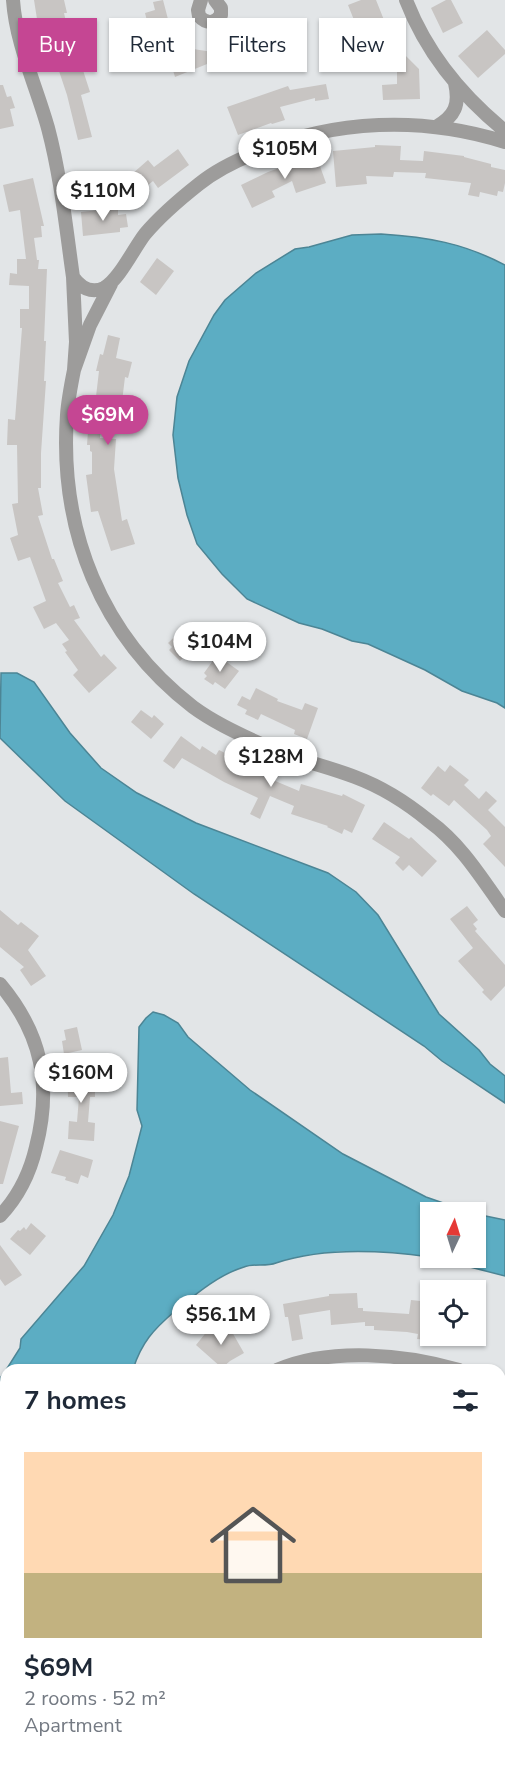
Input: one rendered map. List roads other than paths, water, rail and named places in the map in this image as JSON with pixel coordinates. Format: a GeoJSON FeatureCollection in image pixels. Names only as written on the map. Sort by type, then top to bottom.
{"type":"FeatureCollection","features":[{"type":"Feature","properties":{"kind":"street"},"geometry":{"type":"LineString","coordinates":[[13,0],[21,46],[41,103],[55,161],[73,277],[76,342],[67,414],[68,482],[77,534],[89,570],[103,600],[118,627],[138,653],[164,681],[195,708],[228,728],[271,748],[355,777],[383,790],[422,816],[449,838],[483,878],[505,911]]}},
{"type":"Feature","properties":{"kind":"street"},"geometry":{"type":"LineString","coordinates":[[201,0],[199,16],[209,22],[221,15],[221,8],[215,0]]}},
{"type":"Feature","properties":{"kind":"street"},"geometry":{"type":"LineString","coordinates":[[406,0],[427,42],[455,83],[481,111],[505,131]]}},
{"type":"Feature","properties":{"kind":"street"},"geometry":{"type":"LineString","coordinates":[[436,127],[451,116],[456,107],[458,94],[455,83]]}},
{"type":"Feature","properties":{"kind":"street"},"geometry":{"type":"LineString","coordinates":[[470,133],[480,120],[481,111]]}},
{"type":"Feature","properties":{"kind":"street"},"geometry":{"type":"LineString","coordinates":[[74,370],[90,325],[113,280],[146,234],[171,207],[200,182],[237,160],[276,144],[323,131],[353,127],[389,125],[436,127],[505,142]]}},
{"type":"Feature","properties":{"kind":"street"},"geometry":{"type":"LineString","coordinates":[[73,277],[79,286],[90,290],[105,287],[113,280]]}},
{"type":"Feature","properties":{"kind":"street"},"geometry":{"type":"LineString","coordinates":[[0,984],[17,1005],[27,1023],[37,1049],[45,1091],[35,1154],[14,1200],[0,1216]]}},
{"type":"Feature","properties":{"kind":"street"},"geometry":{"type":"LineString","coordinates":[[294,1364],[303,1361],[357,1356],[386,1356],[434,1364]]}},
{"type":"Feature","properties":{"kind":"water"},"geometry":{"type":"Polygon","coordinates":[[[381,234],[445,242],[475,251],[505,265],[505,708],[462,691],[425,670],[368,644],[299,623],[247,599],[197,544],[187,515],[178,478],[173,435],[177,397],[189,361],[214,315],[225,300],[256,273],[295,249],[352,235],[381,234]]]}},
{"type":"Feature","properties":{"kind":"water"},"geometry":{"type":"Polygon","coordinates":[[[1,673],[17,673],[34,682],[70,733],[101,768],[137,793],[196,823],[328,873],[356,892],[378,915],[439,1014],[505,1076],[505,1103],[442,1061],[424,1046],[194,894],[65,801],[0,738],[1,673]]]}},
{"type":"Feature","properties":{"kind":"water"},"geometry":{"type":"Polygon","coordinates":[[[153,1012],[178,1023],[188,1037],[250,1090],[343,1154],[426,1197],[440,1202],[420,1202],[420,1256],[352,1251],[333,1252],[313,1254],[272,1264],[248,1266],[234,1270],[216,1280],[175,1311],[149,1337],[135,1364],[10,1364],[20,1348],[21,1339],[84,1266],[113,1215],[129,1176],[142,1126],[137,1110],[139,1027],[153,1012]]]}},
{"type":"Feature","properties":{"kind":"water"},"geometry":{"type":"Polygon","coordinates":[[[486,1216],[505,1220],[505,1276],[474,1268],[486,1268],[486,1216]]]}}]}
